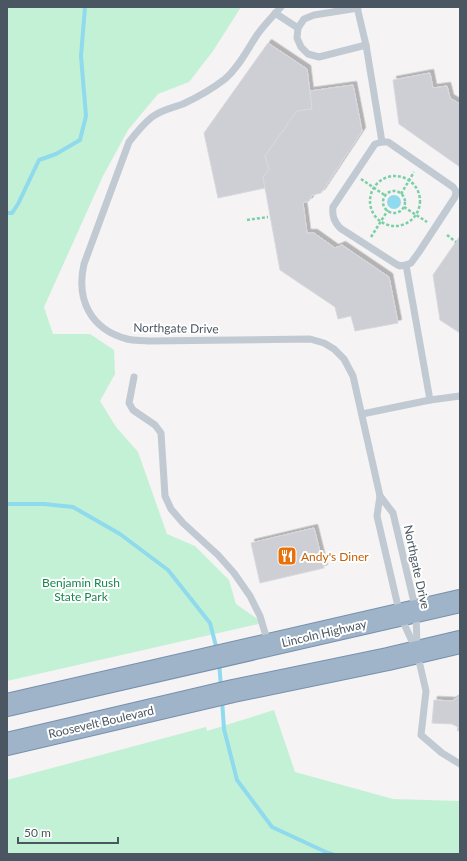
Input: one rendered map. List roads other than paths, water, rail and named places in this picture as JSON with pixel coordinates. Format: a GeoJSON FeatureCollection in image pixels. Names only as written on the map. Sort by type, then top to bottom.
{"type":"FeatureCollection","features":[{"type":"Feature","properties":{"kind":"highway","name":"Lincoln Highway"},"geometry":{"type":"LineString","coordinates":[[7,705],[460,602]]}},
{"type":"Feature","properties":{"kind":"highway"},"geometry":{"type":"LineString","coordinates":[[417,652],[460,644]]}},
{"type":"Feature","properties":{"kind":"highway","name":"Roosevelt Boulevard"},"geometry":{"type":"LineString","coordinates":[[7,744],[233,691],[417,652]]}},
{"type":"Feature","properties":{"kind":"lane","name":"Northgate Drive"},"geometry":{"type":"LineString","coordinates":[[281,7],[256,36],[244,58],[226,78],[207,92],[182,104],[160,112],[151,118],[137,132],[130,142],[84,264],[81,276],[82,291],[87,308],[94,319],[113,334],[126,339],[149,341],[310,339],[324,343],[334,349],[344,359],[353,376],[380,496],[378,516],[408,613],[417,652]]}},
{"type":"Feature","properties":{"kind":"lane"},"geometry":{"type":"LineString","coordinates":[[366,45],[318,57],[308,54],[301,47],[297,38],[298,28],[304,19],[314,15],[358,7],[366,45],[382,142]]}},
{"type":"Feature","properties":{"kind":"lane"},"geometry":{"type":"LineString","coordinates":[[276,13],[298,28]]}},
{"type":"Feature","properties":{"kind":"lane"},"geometry":{"type":"LineString","coordinates":[[382,142],[388,142],[458,191],[456,198],[436,228],[411,263],[406,265],[400,266],[396,264],[340,228],[332,215],[333,207],[354,175],[376,144],[382,142]]}},
{"type":"Feature","properties":{"kind":"lane"},"geometry":{"type":"LineString","coordinates":[[406,265],[430,400]]}},
{"type":"Feature","properties":{"kind":"lane"},"geometry":{"type":"LineString","coordinates":[[134,378],[129,403],[133,410],[155,425],[160,433],[165,496],[171,508],[183,523],[218,555],[234,573],[250,596],[260,616],[269,645]]}},
{"type":"Feature","properties":{"kind":"lane"},"geometry":{"type":"LineString","coordinates":[[362,414],[430,400],[460,396]]}},
{"type":"Feature","properties":{"kind":"lane","name":"Northgate Drive"},"geometry":{"type":"LineString","coordinates":[[380,496],[394,513],[408,613],[417,652]]}},
{"type":"Feature","properties":{"kind":"lane"},"geometry":{"type":"LineString","coordinates":[[417,652],[426,691],[421,735],[442,753],[460,764]]}},
{"type":"Feature","properties":{"kind":"water"},"geometry":{"type":"Polygon","coordinates":[[[391,195],[397,195],[401,199],[401,205],[397,209],[391,209],[387,205],[387,199],[391,195]]]}},
{"type":"Feature","properties":{"kind":"waterway"},"geometry":{"type":"LineString","coordinates":[[7,213],[12,213],[18,204],[39,160],[56,154],[80,140],[86,116],[81,56],[85,7]]}},
{"type":"Feature","properties":{"kind":"waterway"},"geometry":{"type":"LineString","coordinates":[[7,504],[44,504],[73,507],[120,534],[168,570],[210,623],[217,650]]}},
{"type":"Feature","properties":{"kind":"waterway"},"geometry":{"type":"LineString","coordinates":[[219,662],[221,687]]}},
{"type":"Feature","properties":{"kind":"waterway"},"geometry":{"type":"LineString","coordinates":[[222,700],[224,729],[237,780],[272,827],[332,854]]}},
{"type":"Feature","properties":{"kind":"place","name":"Andy's Diner"},"geometry":{"type":"Point","coordinates":[287,556]}},
{"type":"Feature","properties":{"kind":"park label","name":"Benjamin Rush State Park"},"geometry":{"type":"Point","coordinates":[81,589]}}]}
